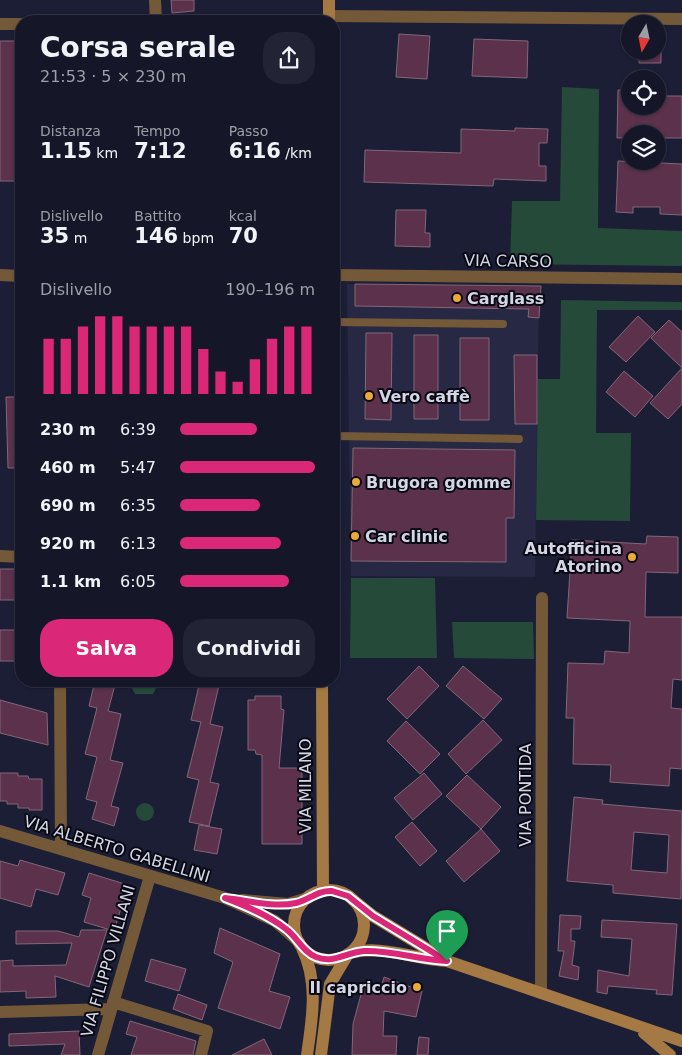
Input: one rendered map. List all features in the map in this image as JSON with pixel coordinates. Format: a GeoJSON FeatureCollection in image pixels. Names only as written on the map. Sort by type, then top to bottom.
{"type":"FeatureCollection","features":[{"type":"Feature","properties":{"kind":"main road"},"geometry":{"type":"LineString","coordinates":[[329,0],[329,15]]}},
{"type":"Feature","properties":{"kind":"main road","name":"VIA MILANO"},"geometry":{"type":"LineString","coordinates":[[322,687],[323,891]]}},
{"type":"Feature","properties":{"kind":"main road"},"geometry":{"type":"LineString","coordinates":[[307,1055],[313,995],[309,965],[295,929],[295,918],[300,906],[308,898],[323,891],[341,892],[373,916],[447,961],[682,1041]]}},
{"type":"Feature","properties":{"kind":"main road"},"geometry":{"type":"LineString","coordinates":[[321,1055],[330,984],[348,954],[358,944],[364,929],[362,913],[353,900]]}},
{"type":"Feature","properties":{"kind":"main road"},"geometry":{"type":"LineString","coordinates":[[299,942],[307,952],[322,959],[337,959],[348,954],[379,952],[447,961]]}},
{"type":"Feature","properties":{"kind":"main road"},"geometry":{"type":"LineString","coordinates":[[630,1024],[654,1040],[670,1055]]}},
{"type":"Feature","properties":{"kind":"main road"},"geometry":{"type":"LineString","coordinates":[[679,1055],[682,1048]]}},
{"type":"Feature","properties":{"kind":"street"},"geometry":{"type":"LineString","coordinates":[[155,0],[156,15]]}},
{"type":"Feature","properties":{"kind":"street"},"geometry":{"type":"LineString","coordinates":[[340,19],[682,19]]}},
{"type":"Feature","properties":{"kind":"street"},"geometry":{"type":"LineString","coordinates":[[0,24],[15,24]]}},
{"type":"Feature","properties":{"kind":"street"},"geometry":{"type":"LineString","coordinates":[[0,275],[15,276]]}},
{"type":"Feature","properties":{"kind":"street","name":"VIA CARSO"},"geometry":{"type":"LineString","coordinates":[[340,275],[682,279]]}},
{"type":"Feature","properties":{"kind":"street"},"geometry":{"type":"LineString","coordinates":[[0,556],[15,556]]}},
{"type":"Feature","properties":{"kind":"street","name":"VIA PONTIDA"},"geometry":{"type":"LineString","coordinates":[[541,993],[542,598]]}},
{"type":"Feature","properties":{"kind":"street"},"geometry":{"type":"LineString","coordinates":[[60,687],[61,849]]}},
{"type":"Feature","properties":{"kind":"street","name":"VIA ALBERTO GABELLINI"},"geometry":{"type":"LineString","coordinates":[[0,831],[225,898],[275,921],[299,942]]}},
{"type":"Feature","properties":{"kind":"street","name":"VIA FILIPPO VILLANI"},"geometry":{"type":"LineString","coordinates":[[98,1055],[150,876]]}},
{"type":"Feature","properties":{"kind":"street","name":"VIA ALBERTO GABELLINI"},"geometry":{"type":"LineString","coordinates":[[225,898],[279,904],[296,903],[308,898]]}},
{"type":"Feature","properties":{"kind":"street"},"geometry":{"type":"LineString","coordinates":[[0,1012],[112,1006],[207,1031],[201,1055]]}},
{"type":"Feature","properties":{"kind":"lane"},"geometry":{"type":"LineString","coordinates":[[340,322],[503,324]]}},
{"type":"Feature","properties":{"kind":"lane"},"geometry":{"type":"LineString","coordinates":[[340,436],[518,439]]}},
{"type":"Feature","properties":{"kind":"shaded area"},"geometry":{"type":"Polygon","coordinates":[[[347,284],[539,289],[535,577],[351,576],[347,284]]]}},
{"type":"Feature","properties":{"kind":"green space"},"geometry":{"type":"Polygon","coordinates":[[[562,87],[599,89],[598,228],[682,231],[682,266],[510,264],[512,201],[560,201],[562,87]]]}},
{"type":"Feature","properties":{"kind":"green space"},"geometry":{"type":"Polygon","coordinates":[[[561,300],[682,302],[682,310],[597,310],[596,433],[631,433],[630,521],[536,520],[538,379],[560,379],[561,300]]]}},
{"type":"Feature","properties":{"kind":"green space"},"geometry":{"type":"Polygon","coordinates":[[[351,578],[435,578],[437,658],[350,658],[351,578]]]}},
{"type":"Feature","properties":{"kind":"green space"},"geometry":{"type":"Polygon","coordinates":[[[452,622],[533,622],[534,659],[454,658],[452,622]]]}},
{"type":"Feature","properties":{"kind":"green space"},"geometry":{"type":"Polygon","coordinates":[[[131,687],[157,687],[153,694],[135,694],[131,687]]]}},
{"type":"Feature","properties":{"kind":"green space"},"geometry":{"type":"Polygon","coordinates":[[[145,803],[151,806],[154,812],[151,818],[145,821],[139,818],[136,812],[139,806],[145,803]]]}},
{"type":"Feature","properties":{"kind":"building"},"geometry":{"type":"Polygon","coordinates":[[[171,0],[194,0],[194,11],[172,13],[171,0]]]}},
{"type":"Feature","properties":{"kind":"building"},"geometry":{"type":"Polygon","coordinates":[[[399,34],[430,36],[427,79],[396,77],[399,34]]]}},
{"type":"Feature","properties":{"kind":"building"},"geometry":{"type":"Polygon","coordinates":[[[474,39],[528,41],[527,78],[472,76],[474,39]]]}},
{"type":"Feature","properties":{"kind":"building"},"geometry":{"type":"Polygon","coordinates":[[[0,41],[15,41],[15,181],[0,181],[0,41]]]}},
{"type":"Feature","properties":{"kind":"building"},"geometry":{"type":"Polygon","coordinates":[[[639,60],[661,60],[661,63],[639,63],[639,60]]]}},
{"type":"Feature","properties":{"kind":"building"},"geometry":{"type":"Polygon","coordinates":[[[618,90],[621,90],[621,115],[666,115],[666,96],[682,96],[682,138],[666,138],[666,125],[621,125],[621,138],[617,138],[618,90]]]}},
{"type":"Feature","properties":{"kind":"building"},"geometry":{"type":"Polygon","coordinates":[[[515,128],[548,129],[547,143],[539,143],[539,166],[546,166],[546,181],[494,179],[493,186],[364,182],[365,150],[461,153],[461,129],[515,131],[515,128]]]}},
{"type":"Feature","properties":{"kind":"building"},"geometry":{"type":"Polygon","coordinates":[[[618,161],[621,161],[621,170],[666,170],[666,163],[682,164],[682,215],[660,214],[660,207],[633,207],[633,213],[616,212],[618,161]]]}},
{"type":"Feature","properties":{"kind":"building"},"geometry":{"type":"Polygon","coordinates":[[[396,210],[426,210],[425,233],[430,233],[430,247],[395,246],[396,210]]]}},
{"type":"Feature","properties":{"kind":"building"},"geometry":{"type":"Polygon","coordinates":[[[355,284],[541,286],[539,318],[528,317],[529,309],[355,306],[355,284]]]}},
{"type":"Feature","properties":{"kind":"building"},"geometry":{"type":"Polygon","coordinates":[[[638,316],[655,332],[626,362],[609,347],[638,316]]]}},
{"type":"Feature","properties":{"kind":"building"},"geometry":{"type":"Polygon","coordinates":[[[669,320],[682,332],[682,368],[651,338],[669,320]]]}},
{"type":"Feature","properties":{"kind":"building"},"geometry":{"type":"Polygon","coordinates":[[[366,333],[392,333],[391,420],[365,419],[366,333]]]}},
{"type":"Feature","properties":{"kind":"building"},"geometry":{"type":"Polygon","coordinates":[[[414,335],[438,335],[438,419],[414,419],[414,335]]]}},
{"type":"Feature","properties":{"kind":"building"},"geometry":{"type":"Polygon","coordinates":[[[460,338],[489,338],[489,420],[460,420],[460,338]]]}},
{"type":"Feature","properties":{"kind":"building"},"geometry":{"type":"Polygon","coordinates":[[[514,355],[537,355],[537,424],[515,424],[514,355]]]}},
{"type":"Feature","properties":{"kind":"building"},"geometry":{"type":"Polygon","coordinates":[[[682,368],[682,404],[668,419],[650,403],[682,368]]]}},
{"type":"Feature","properties":{"kind":"building"},"geometry":{"type":"Polygon","coordinates":[[[624,371],[653,396],[635,417],[606,392],[624,371]]]}},
{"type":"Feature","properties":{"kind":"building"},"geometry":{"type":"Polygon","coordinates":[[[6,397],[15,397],[15,468],[8,468],[6,397]]]}},
{"type":"Feature","properties":{"kind":"building"},"geometry":{"type":"Polygon","coordinates":[[[353,448],[515,450],[514,518],[506,518],[506,562],[351,561],[353,448]]]}},
{"type":"Feature","properties":{"kind":"building"},"geometry":{"type":"Polygon","coordinates":[[[647,536],[678,537],[678,573],[646,572],[645,617],[682,617],[682,680],[673,679],[671,708],[682,709],[682,769],[670,768],[669,786],[610,782],[611,765],[573,764],[574,718],[566,718],[568,663],[604,664],[605,651],[629,653],[630,621],[567,618],[572,540],[646,544],[647,536]]]}},
{"type":"Feature","properties":{"kind":"building"},"geometry":{"type":"Polygon","coordinates":[[[0,569],[15,569],[15,600],[0,600],[0,569]]]}},
{"type":"Feature","properties":{"kind":"building"},"geometry":{"type":"Polygon","coordinates":[[[0,630],[15,630],[15,661],[0,661],[0,630]]]}},
{"type":"Feature","properties":{"kind":"building"},"geometry":{"type":"Polygon","coordinates":[[[419,666],[439,686],[407,719],[387,699],[419,666]]]}},
{"type":"Feature","properties":{"kind":"building"},"geometry":{"type":"Polygon","coordinates":[[[463,666],[502,699],[484,719],[446,686],[463,666]]]}},
{"type":"Feature","properties":{"kind":"building"},"geometry":{"type":"Polygon","coordinates":[[[94,687],[114,687],[108,711],[121,714],[110,760],[123,763],[111,806],[119,808],[114,826],[92,819],[97,802],[86,799],[97,757],[85,754],[97,708],[89,706],[94,687]]]}},
{"type":"Feature","properties":{"kind":"building"},"geometry":{"type":"Polygon","coordinates":[[[199,687],[219,687],[210,724],[223,727],[210,782],[219,784],[209,826],[189,822],[199,780],[187,777],[201,722],[191,720],[199,687]]]}},
{"type":"Feature","properties":{"kind":"building"},"geometry":{"type":"Polygon","coordinates":[[[255,696],[281,696],[281,709],[284,710],[279,768],[302,768],[302,844],[262,844],[262,755],[256,754],[255,750],[248,750],[248,700],[255,700],[255,696]]]}},
{"type":"Feature","properties":{"kind":"building"},"geometry":{"type":"Polygon","coordinates":[[[0,700],[47,713],[48,745],[0,733],[0,700]]]}},
{"type":"Feature","properties":{"kind":"building"},"geometry":{"type":"Polygon","coordinates":[[[483,720],[502,740],[466,774],[448,754],[483,720]]]}},
{"type":"Feature","properties":{"kind":"building"},"geometry":{"type":"Polygon","coordinates":[[[406,721],[440,754],[420,774],[387,741],[406,721]]]}},
{"type":"Feature","properties":{"kind":"building"},"geometry":{"type":"Polygon","coordinates":[[[0,773],[18,773],[18,776],[28,776],[29,779],[42,779],[42,810],[18,808],[18,804],[7,804],[7,801],[0,801],[0,773]]]}},
{"type":"Feature","properties":{"kind":"building"},"geometry":{"type":"Polygon","coordinates":[[[424,773],[442,794],[413,820],[394,798],[424,773]]]}},
{"type":"Feature","properties":{"kind":"building"},"geometry":{"type":"Polygon","coordinates":[[[467,775],[501,807],[481,829],[446,796],[467,775]]]}},
{"type":"Feature","properties":{"kind":"building"},"geometry":{"type":"Polygon","coordinates":[[[574,797],[603,800],[602,804],[682,811],[681,899],[613,893],[613,885],[567,881],[574,797]],[[634,832],[631,870],[667,873],[669,835],[634,832]]]}},
{"type":"Feature","properties":{"kind":"building"},"geometry":{"type":"Polygon","coordinates":[[[412,822],[437,851],[420,866],[395,837],[412,822]]]}},
{"type":"Feature","properties":{"kind":"building"},"geometry":{"type":"Polygon","coordinates":[[[199,825],[222,829],[217,854],[194,850],[199,825]]]}},
{"type":"Feature","properties":{"kind":"building"},"geometry":{"type":"Polygon","coordinates":[[[481,829],[500,851],[464,882],[446,861],[481,829]]]}},
{"type":"Feature","properties":{"kind":"building"},"geometry":{"type":"Polygon","coordinates":[[[20,860],[65,873],[58,895],[36,889],[31,907],[0,898],[0,861],[18,866],[20,860]]]}},
{"type":"Feature","properties":{"kind":"building"},"geometry":{"type":"Polygon","coordinates":[[[89,873],[128,885],[114,931],[84,922],[91,898],[82,895],[89,873]]]}},
{"type":"Feature","properties":{"kind":"building"},"geometry":{"type":"Polygon","coordinates":[[[560,915],[581,916],[580,929],[571,929],[571,941],[575,941],[572,965],[579,967],[578,980],[559,976],[564,951],[558,951],[560,915]]]}},
{"type":"Feature","properties":{"kind":"building"},"geometry":{"type":"Polygon","coordinates":[[[602,920],[677,924],[672,995],[656,994],[657,990],[608,986],[607,994],[597,992],[598,970],[629,976],[632,939],[601,937],[602,920]]]}},
{"type":"Feature","properties":{"kind":"building"},"geometry":{"type":"Polygon","coordinates":[[[220,928],[280,954],[269,991],[290,997],[280,1029],[218,1008],[233,962],[214,953],[220,928]]]}},
{"type":"Feature","properties":{"kind":"building"},"geometry":{"type":"Polygon","coordinates":[[[81,930],[107,930],[89,987],[55,976],[56,997],[26,998],[26,991],[0,992],[0,961],[13,960],[13,966],[66,965],[72,943],[16,944],[16,931],[58,931],[79,937],[81,930]]]}},
{"type":"Feature","properties":{"kind":"building"},"geometry":{"type":"Polygon","coordinates":[[[151,959],[186,969],[179,991],[145,981],[151,959]]]}},
{"type":"Feature","properties":{"kind":"building"},"geometry":{"type":"Polygon","coordinates":[[[384,977],[422,991],[416,1017],[384,1011],[383,1036],[397,1036],[396,1055],[352,1055],[353,1024],[363,987],[365,988],[366,984],[381,988],[384,977]]]}},
{"type":"Feature","properties":{"kind":"building"},"geometry":{"type":"Polygon","coordinates":[[[178,994],[207,1005],[202,1020],[173,1009],[178,994]]]}},
{"type":"Feature","properties":{"kind":"building"},"geometry":{"type":"Polygon","coordinates":[[[130,1021],[196,1041],[193,1055],[131,1055],[137,1037],[126,1034],[130,1021]]]}},
{"type":"Feature","properties":{"kind":"building"},"geometry":{"type":"Polygon","coordinates":[[[79,1031],[80,1055],[61,1055],[65,1044],[9,1046],[9,1034],[79,1031]]]}},
{"type":"Feature","properties":{"kind":"building"},"geometry":{"type":"Polygon","coordinates":[[[419,1037],[429,1038],[428,1055],[417,1055],[419,1037]]]}},
{"type":"Feature","properties":{"kind":"building"},"geometry":{"type":"Polygon","coordinates":[[[264,1039],[272,1055],[232,1055],[264,1039]]]}},
{"type":"Feature","properties":{"kind":"place","name":"Carglass"},"geometry":{"type":"Point","coordinates":[457,298]}},
{"type":"Feature","properties":{"kind":"place","name":"Vero caffè"},"geometry":{"type":"Point","coordinates":[369,396]}},
{"type":"Feature","properties":{"kind":"place","name":"Brugora gomme"},"geometry":{"type":"Point","coordinates":[356,482]}},
{"type":"Feature","properties":{"kind":"place","name":"Car clinic"},"geometry":{"type":"Point","coordinates":[355,536]}},
{"type":"Feature","properties":{"kind":"place","name":"Autofficina Atorino"},"geometry":{"type":"Point","coordinates":[632,557]}},
{"type":"Feature","properties":{"kind":"place","name":"Il capriccio"},"geometry":{"type":"Point","coordinates":[417,987]}},
{"type":"Feature","properties":{"kind":"route"},"geometry":{"type":"LineString","coordinates":[[328,890],[341,892],[373,916],[447,961],[372,951],[352,953],[332,960],[325,960],[307,952],[293,935],[275,921],[225,898],[288,904],[302,901],[314,894],[328,890]]}}]}
